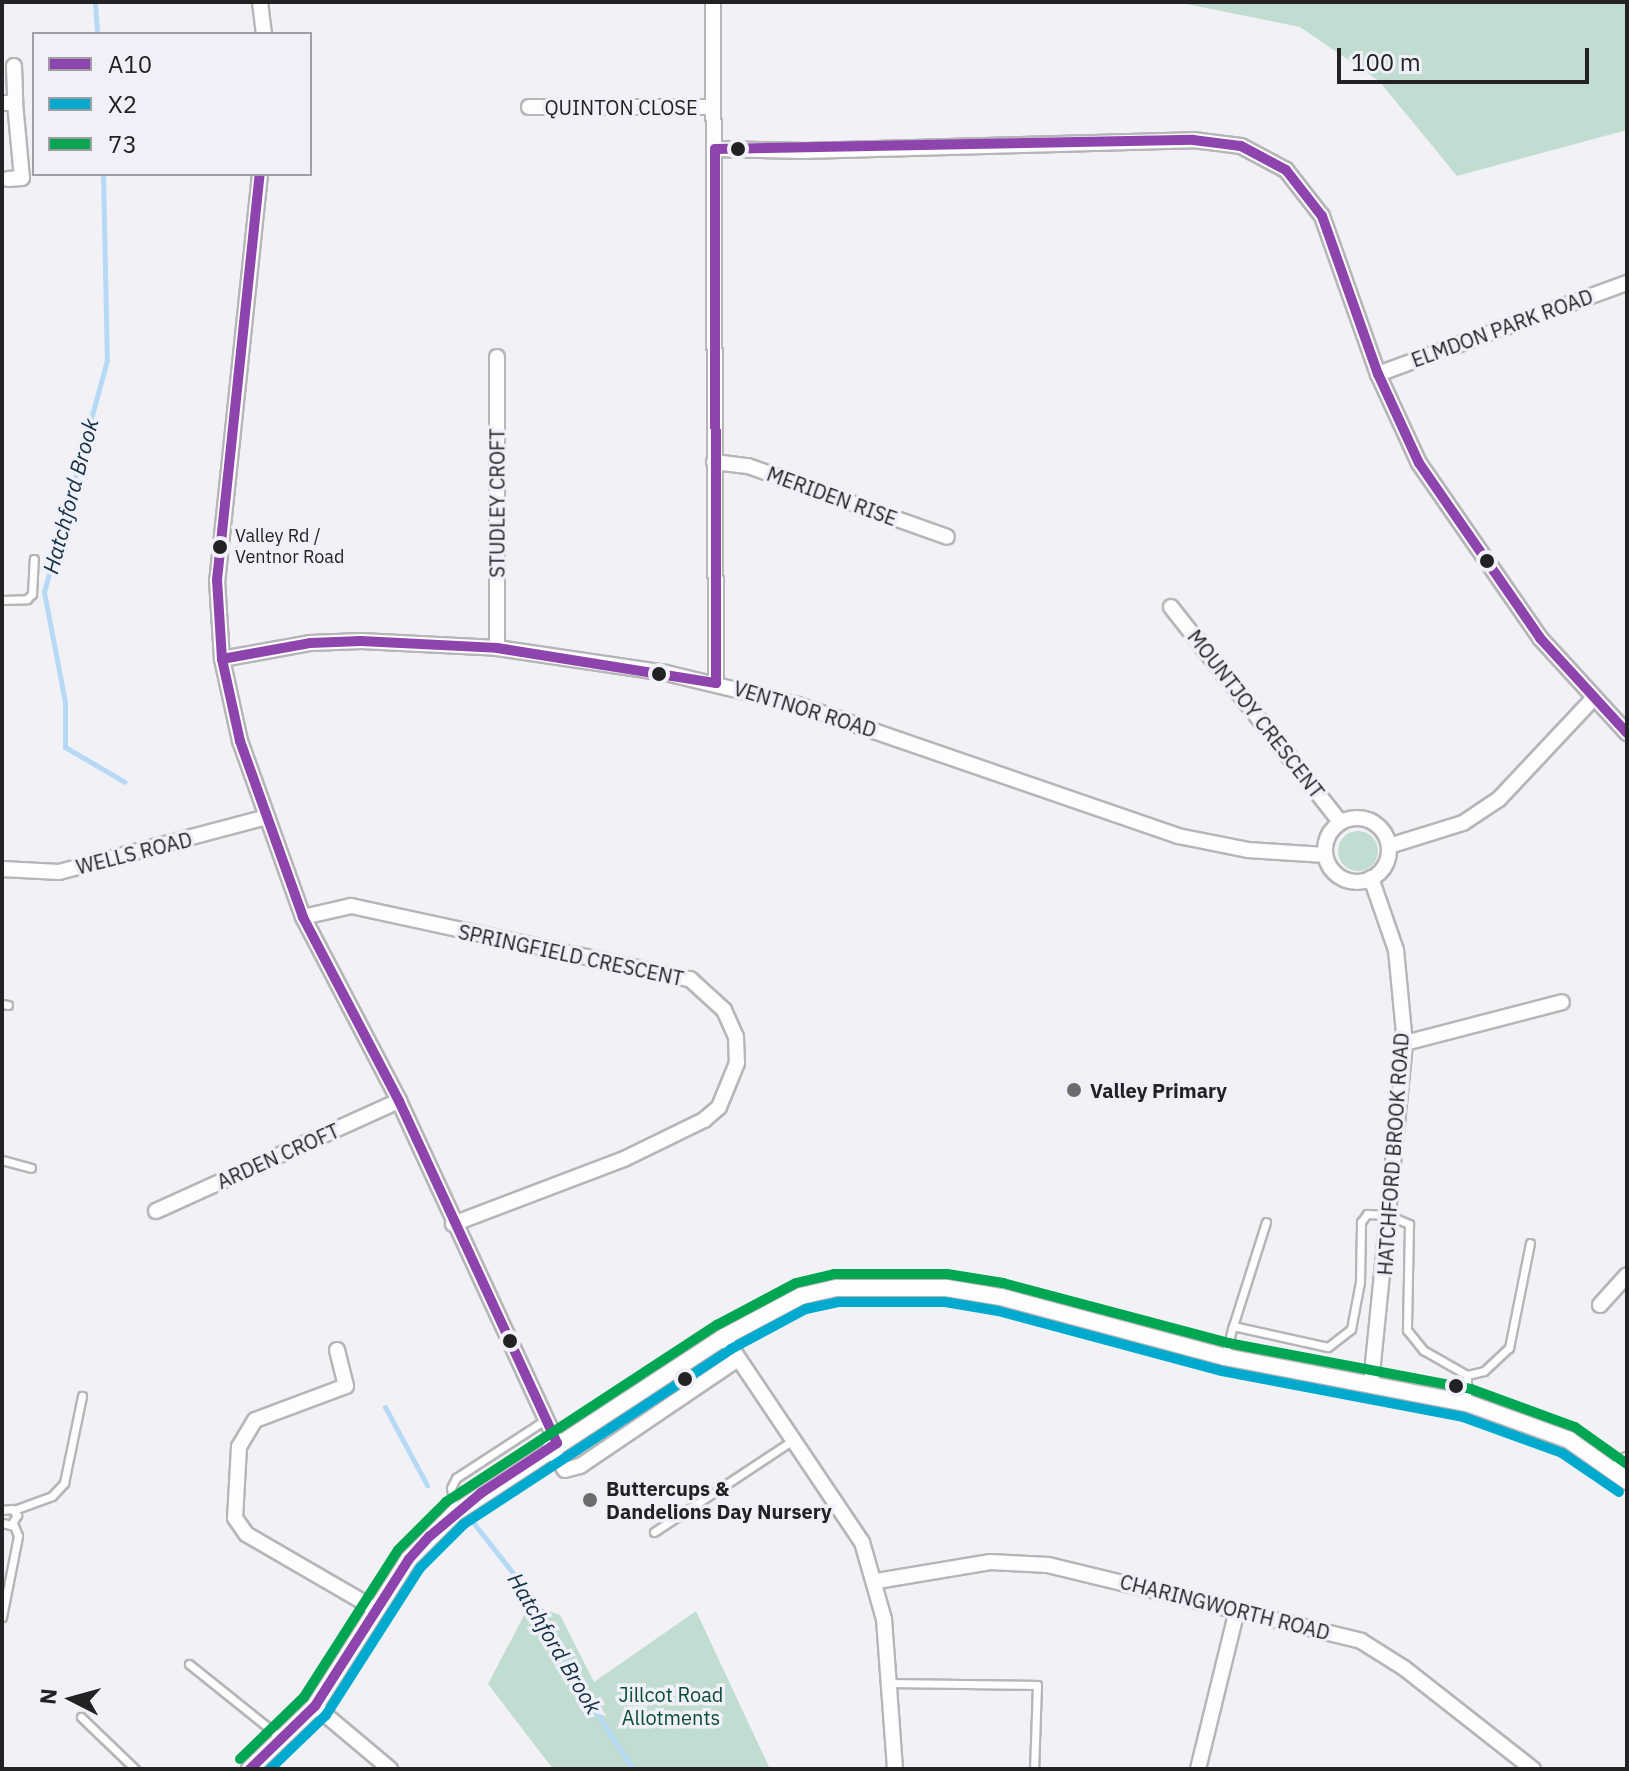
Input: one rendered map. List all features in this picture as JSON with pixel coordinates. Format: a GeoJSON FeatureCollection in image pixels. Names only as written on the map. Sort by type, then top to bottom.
{"type":"FeatureCollection","features":[{"type":"Feature","properties":{"kind":"street"},"geometry":{"type":"LineString","coordinates":[[260,2],[264,32]]}},
{"type":"Feature","properties":{"kind":"street"},"geometry":{"type":"LineString","coordinates":[[713,2],[716,683]]}},
{"type":"Feature","properties":{"kind":"street"},"geometry":{"type":"LineString","coordinates":[[8,179],[22,178],[8,103],[14,66]]}},
{"type":"Feature","properties":{"kind":"street","name":"QUINTON CLOSE"},"geometry":{"type":"LineString","coordinates":[[529,107],[713,107]]}},
{"type":"Feature","properties":{"kind":"street"},"geometry":{"type":"LineString","coordinates":[[715,149],[804,151],[1149,140],[1241,146],[1286,170],[1322,216],[1378,374],[1419,463],[1488,570],[1627,733]]}},
{"type":"Feature","properties":{"kind":"street"},"geometry":{"type":"LineString","coordinates":[[260,176],[217,580],[222,659],[240,741],[264,818],[303,917],[399,1101],[565,1470],[580,1466],[738,1359]]}},
{"type":"Feature","properties":{"kind":"street","name":"ELMDON PARK ROAD"},"geometry":{"type":"LineString","coordinates":[[1378,374],[1627,283]]}},
{"type":"Feature","properties":{"kind":"street","name":"STUDLEY CROFT"},"geometry":{"type":"LineString","coordinates":[[497,357],[497,648]]}},
{"type":"Feature","properties":{"kind":"street","name":"MERIDEN RISE"},"geometry":{"type":"LineString","coordinates":[[714,462],[748,466],[947,537]]}},
{"type":"Feature","properties":{"kind":"street","name":"MOUNTJOY CRESCENT"},"geometry":{"type":"LineString","coordinates":[[1171,607],[1340,822]]}},
{"type":"Feature","properties":{"kind":"street","name":"VENTNOR ROAD"},"geometry":{"type":"LineString","coordinates":[[222,659],[310,643],[497,648],[716,683],[947,754],[1178,836],[1248,850],[1325,855]]}},
{"type":"Feature","properties":{"kind":"street"},"geometry":{"type":"LineString","coordinates":[[1389,846],[1463,823],[1499,799],[1594,698]]}},
{"type":"Feature","properties":{"kind":"street"},"geometry":{"type":"LineString","coordinates":[[1358,817],[1374,823],[1389,846],[1387,860],[1371,878],[1354,882],[1340,877],[1325,855],[1327,838],[1340,822],[1358,817]]}},
{"type":"Feature","properties":{"kind":"street","name":"WELLS ROAD"},"geometry":{"type":"LineString","coordinates":[[2,869],[59,872],[264,818]]}},
{"type":"Feature","properties":{"kind":"street","name":"HATCHFORD BROOK ROAD"},"geometry":{"type":"LineString","coordinates":[[1371,878],[1396,950],[1405,1043],[1371,1385]]}},
{"type":"Feature","properties":{"kind":"street","name":"SPRINGFIELD CRESCENT"},"geometry":{"type":"LineString","coordinates":[[303,917],[351,906],[690,979],[724,1010],[736,1037],[737,1063],[719,1107],[704,1120],[624,1159],[453,1224]]}},
{"type":"Feature","properties":{"kind":"street"},"geometry":{"type":"LineString","coordinates":[[1405,1043],[1562,1002]]}},
{"type":"Feature","properties":{"kind":"street","name":"ARDEN CROFT"},"geometry":{"type":"LineString","coordinates":[[156,1211],[399,1101]]}},
{"type":"Feature","properties":{"kind":"street"},"geometry":{"type":"LineString","coordinates":[[1600,1305],[1625,1282]]}},
{"type":"Feature","properties":{"kind":"street"},"geometry":{"type":"LineString","coordinates":[[250,1769],[315,1706],[409,1559],[455,1513],[553,1445],[724,1337],[801,1296],[878,1284],[946,1288],[1040,1304],[1225,1357],[1467,1403],[1569,1440],[1623,1470]]}},
{"type":"Feature","properties":{"kind":"street"},"geometry":{"type":"LineString","coordinates":[[724,1337],[862,1542],[877,1581],[891,1683],[895,1769]]}},
{"type":"Feature","properties":{"kind":"street"},"geometry":{"type":"LineString","coordinates":[[337,1350],[346,1386],[255,1420],[239,1447],[235,1518],[246,1534],[377,1610]]}},
{"type":"Feature","properties":{"kind":"street","name":"CHARINGWORTH ROAD"},"geometry":{"type":"LineString","coordinates":[[877,1581],[947,1567],[1014,1562],[1155,1587],[1361,1641],[1404,1668],[1533,1769]]}},
{"type":"Feature","properties":{"kind":"street"},"geometry":{"type":"LineString","coordinates":[[1198,1769],[1237,1610]]}},
{"type":"Feature","properties":{"kind":"street"},"geometry":{"type":"LineString","coordinates":[[315,1706],[390,1769]]}},
{"type":"Feature","properties":{"kind":"lane"},"geometry":{"type":"LineString","coordinates":[[2,600],[32,594],[34,559]]}},
{"type":"Feature","properties":{"kind":"lane"},"geometry":{"type":"LineString","coordinates":[[2,1160],[31,1168]]}},
{"type":"Feature","properties":{"kind":"lane"},"geometry":{"type":"LineString","coordinates":[[1233,1326],[1328,1347],[1351,1329],[1360,1282],[1361,1222],[1367,1214],[1388,1215],[1409,1224],[1407,1330],[1423,1350],[1467,1375],[1484,1371],[1509,1348],[1530,1243]]}},
{"type":"Feature","properties":{"kind":"lane"},"geometry":{"type":"LineString","coordinates":[[1225,1357],[1266,1222]]}},
{"type":"Feature","properties":{"kind":"lane"},"geometry":{"type":"LineString","coordinates":[[1467,1375],[1467,1403]]}},
{"type":"Feature","properties":{"kind":"lane"},"geometry":{"type":"LineString","coordinates":[[2,1510],[14,1510],[52,1496],[64,1483],[82,1396]]}},
{"type":"Feature","properties":{"kind":"lane"},"geometry":{"type":"LineString","coordinates":[[455,1513],[451,1488],[456,1478],[545,1420]]}},
{"type":"Feature","properties":{"kind":"lane"},"geometry":{"type":"LineString","coordinates":[[654,1532],[793,1440]]}},
{"type":"Feature","properties":{"kind":"lane"},"geometry":{"type":"LineString","coordinates":[[2,1617],[18,1536],[13,1523],[14,1510]]}},
{"type":"Feature","properties":{"kind":"lane"},"geometry":{"type":"LineString","coordinates":[[2,1523],[13,1523]]}},
{"type":"Feature","properties":{"kind":"lane"},"geometry":{"type":"LineString","coordinates":[[189,1664],[281,1739]]}},
{"type":"Feature","properties":{"kind":"lane"},"geometry":{"type":"LineString","coordinates":[[891,1683],[1037,1685],[1034,1769]]}},
{"type":"Feature","properties":{"kind":"lane"},"geometry":{"type":"LineString","coordinates":[[81,1717],[135,1769]]}},
{"type":"Feature","properties":{"kind":"green space"},"geometry":{"type":"Polygon","coordinates":[[[1176,2],[1627,2],[1627,130],[1457,176],[1379,81],[1300,27],[1176,2]]]}},
{"type":"Feature","properties":{"kind":"green space"},"geometry":{"type":"Polygon","coordinates":[[[1358,831],[1372,837],[1378,851],[1372,865],[1358,871],[1344,865],[1338,851],[1344,837],[1358,831]]]}},
{"type":"Feature","properties":{"kind":"green space","name":"Jillcot Road Allotments"},"geometry":{"type":"Polygon","coordinates":[[[530,1604],[560,1615],[594,1682],[696,1611],[770,1769],[553,1769],[488,1684],[530,1604]]]}},
{"type":"Feature","properties":{"kind":"waterway","name":"Hatchford Brook"},"geometry":{"type":"LineString","coordinates":[[95,2],[97,32]]}},
{"type":"Feature","properties":{"kind":"waterway","name":"Hatchford Brook"},"geometry":{"type":"LineString","coordinates":[[103,176],[107,360],[44,592],[65,702],[65,747],[125,782]]}},
{"type":"Feature","properties":{"kind":"waterway","name":"Hatchford Brook"},"geometry":{"type":"LineString","coordinates":[[385,1407],[427,1485]]}},
{"type":"Feature","properties":{"kind":"waterway","name":"Hatchford Brook"},"geometry":{"type":"LineString","coordinates":[[472,1521],[531,1596],[544,1631],[633,1769]]}},
{"type":"Feature","properties":{"kind":"transit line","name":"A10"},"geometry":{"type":"LineString","coordinates":[[222,659],[310,643],[361,641],[497,648],[716,683],[715,149],[1193,140],[1241,146],[1286,170],[1322,216],[1378,374],[1419,463],[1540,638],[1627,733]]}},
{"type":"Feature","properties":{"kind":"transit line","name":"A10"},"geometry":{"type":"LineString","coordinates":[[250,1769],[315,1706],[409,1559],[430,1536],[481,1493],[557,1443],[399,1101],[303,917],[240,741],[222,659],[217,580],[260,176]]}},
{"type":"Feature","properties":{"kind":"transit line","name":"73"},"geometry":{"type":"LineString","coordinates":[[240,1759],[304,1697],[398,1550],[446,1502],[717,1325],[796,1283],[834,1274],[947,1274],[1003,1283],[1228,1343],[1471,1389],[1575,1427],[1627,1464]]}},
{"type":"Feature","properties":{"kind":"transit line","name":"X2"},"geometry":{"type":"LineString","coordinates":[[270,1769],[326,1715],[420,1568],[464,1524],[731,1349],[806,1309],[839,1302],[945,1302],[998,1311],[1222,1371],[1463,1417],[1562,1453],[1619,1492]]}},
{"type":"Feature","properties":{"kind":"place","name":"Valley Rd / Ventnor Road"},"geometry":{"type":"Point","coordinates":[220,547]}},
{"type":"Feature","properties":{"kind":"place","name":"Valley Primary"},"geometry":{"type":"Point","coordinates":[1074,1090]}},
{"type":"Feature","properties":{"kind":"place","name":"Buttercups & Dandelions Day Nursery"},"geometry":{"type":"Point","coordinates":[590,1500]}}]}
